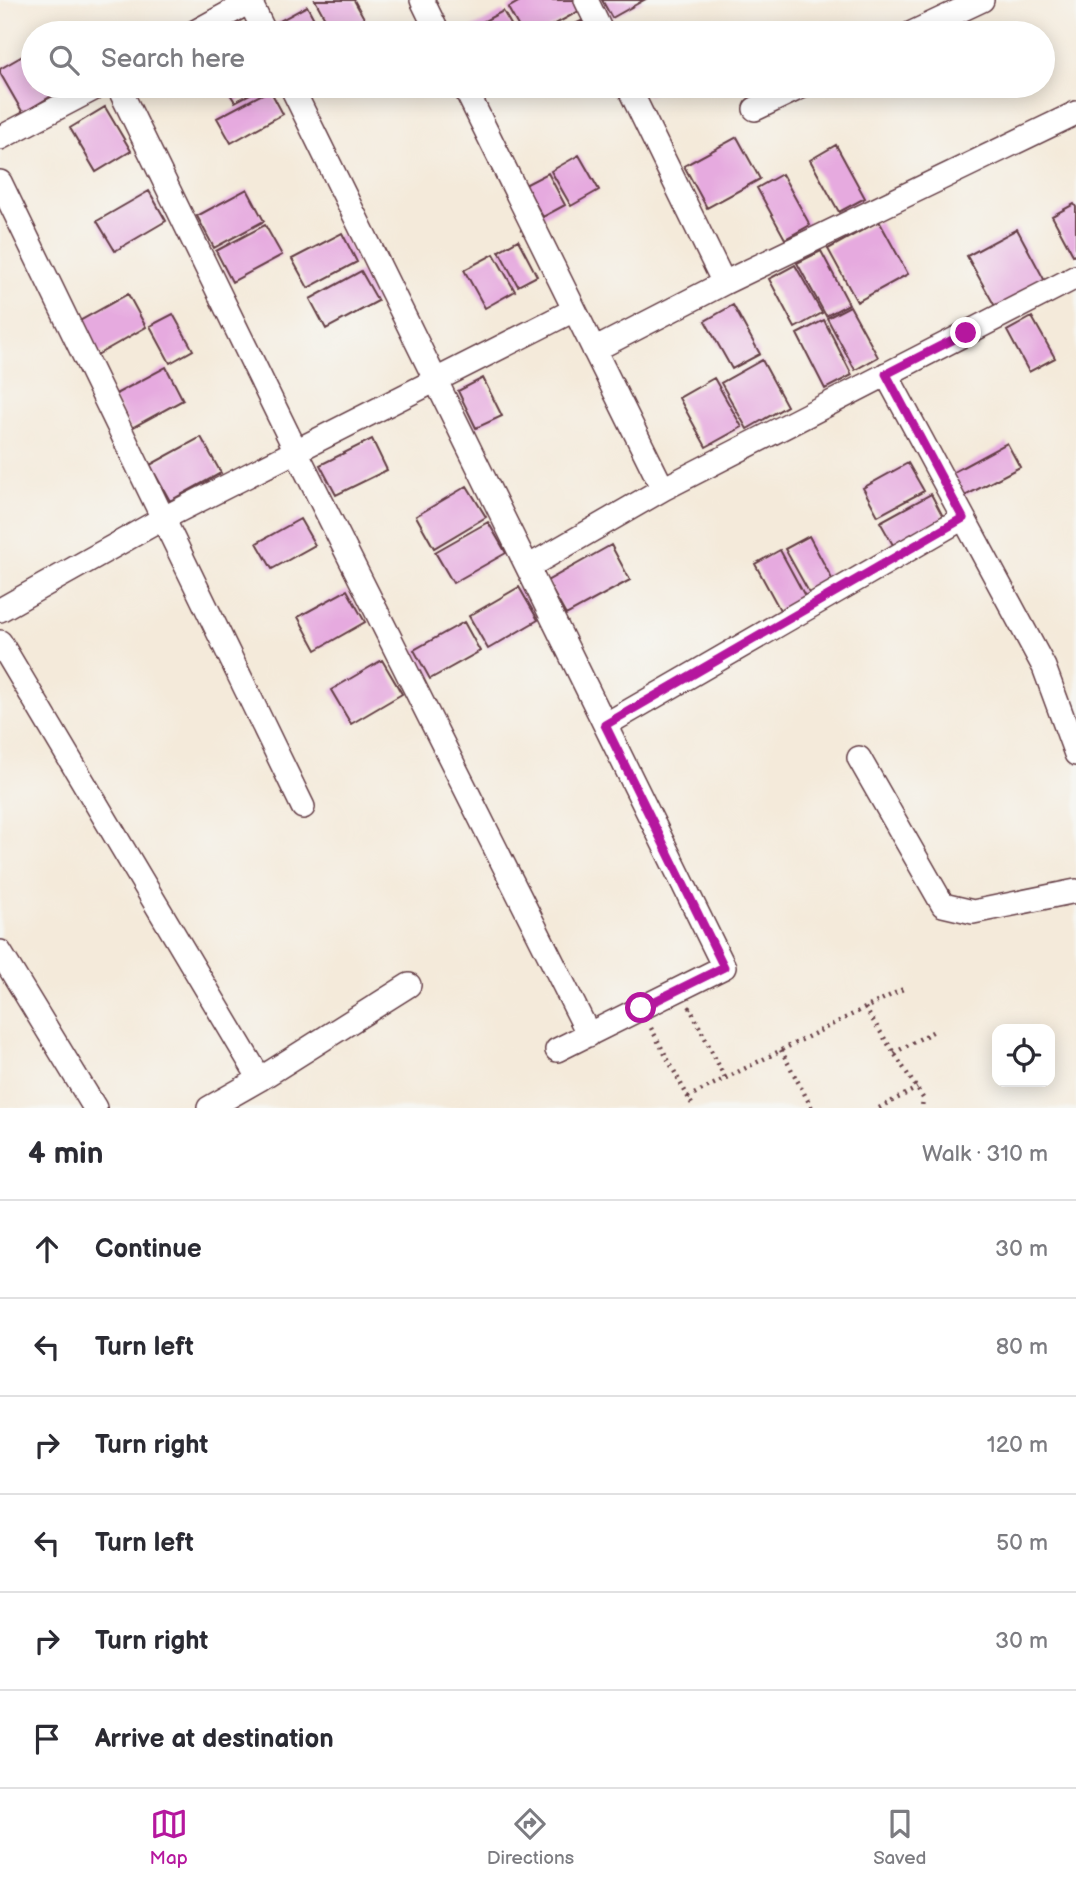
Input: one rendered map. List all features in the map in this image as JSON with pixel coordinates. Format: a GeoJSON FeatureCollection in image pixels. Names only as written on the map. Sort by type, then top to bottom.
{"type":"FeatureCollection","features":[{"type":"Feature","properties":{"kind":"street"},"geometry":{"type":"LineString","coordinates":[[422,0],[432,21]]}},
{"type":"Feature","properties":{"kind":"street"},"geometry":{"type":"LineString","coordinates":[[586,0],[596,21]]}},
{"type":"Feature","properties":{"kind":"street"},"geometry":{"type":"LineString","coordinates":[[937,21],[982,0]]}},
{"type":"Feature","properties":{"kind":"street"},"geometry":{"type":"LineString","coordinates":[[215,21],[251,1],[260,21]]}},
{"type":"Feature","properties":{"kind":"street"},"geometry":{"type":"LineString","coordinates":[[0,138],[76,98]]}},
{"type":"Feature","properties":{"kind":"street"},"geometry":{"type":"LineString","coordinates":[[124,98],[296,451],[589,1034]]}},
{"type":"Feature","properties":{"kind":"street"},"geometry":{"type":"LineString","coordinates":[[297,98],[724,967],[557,1050]]}},
{"type":"Feature","properties":{"kind":"street"},"geometry":{"type":"LineString","coordinates":[[470,98],[663,489]]}},
{"type":"Feature","properties":{"kind":"street"},"geometry":{"type":"LineString","coordinates":[[634,98],[724,283]]}},
{"type":"Feature","properties":{"kind":"street"},"geometry":{"type":"LineString","coordinates":[[755,108],[777,98]]}},
{"type":"Feature","properties":{"kind":"street"},"geometry":{"type":"LineString","coordinates":[[594,350],[724,283],[1076,113]]}},
{"type":"Feature","properties":{"kind":"street"},"geometry":{"type":"LineString","coordinates":[[0,182],[303,807]]}},
{"type":"Feature","properties":{"kind":"street"},"geometry":{"type":"LineString","coordinates":[[528,567],[663,489],[1076,277]]}},
{"type":"Feature","properties":{"kind":"street"},"geometry":{"type":"LineString","coordinates":[[0,610],[162,519],[574,310]]}},
{"type":"Feature","properties":{"kind":"street"},"geometry":{"type":"LineString","coordinates":[[886,374],[1044,667],[1076,754]]}},
{"type":"Feature","properties":{"kind":"street"},"geometry":{"type":"LineString","coordinates":[[605,725],[963,518]]}},
{"type":"Feature","properties":{"kind":"street"},"geometry":{"type":"LineString","coordinates":[[0,642],[260,1079]]}},
{"type":"Feature","properties":{"kind":"street"},"geometry":{"type":"LineString","coordinates":[[859,758],[943,905],[973,912],[1076,891]]}},
{"type":"Feature","properties":{"kind":"street"},"geometry":{"type":"LineString","coordinates":[[0,952],[94,1108]]}},
{"type":"Feature","properties":{"kind":"street"},"geometry":{"type":"LineString","coordinates":[[209,1108],[409,985]]}},
{"type":"Feature","properties":{"kind":"path"},"geometry":{"type":"LineString","coordinates":[[688,1097],[905,988]]}},
{"type":"Feature","properties":{"kind":"path"},"geometry":{"type":"LineString","coordinates":[[641,1008],[694,1108]]}},
{"type":"Feature","properties":{"kind":"path"},"geometry":{"type":"LineString","coordinates":[[690,1008],[725,1078]]}},
{"type":"Feature","properties":{"kind":"path"},"geometry":{"type":"LineString","coordinates":[[865,1008],[923,1098],[922,1108]]}},
{"type":"Feature","properties":{"kind":"path"},"geometry":{"type":"LineString","coordinates":[[894,1053],[936,1030]]}},
{"type":"Feature","properties":{"kind":"path"},"geometry":{"type":"LineString","coordinates":[[781,1050],[812,1108]]}},
{"type":"Feature","properties":{"kind":"path"},"geometry":{"type":"LineString","coordinates":[[879,1108],[917,1088]]}},
{"type":"Feature","properties":{"kind":"building"},"geometry":{"type":"Polygon","coordinates":[[[315,0],[354,0],[366,21],[326,21],[315,0]]]}},
{"type":"Feature","properties":{"kind":"building"},"geometry":{"type":"Polygon","coordinates":[[[522,0],[576,0],[581,10],[561,21],[515,21],[508,8],[522,0]]]}},
{"type":"Feature","properties":{"kind":"building"},"geometry":{"type":"Polygon","coordinates":[[[602,0],[644,0],[612,18],[602,0]]]}},
{"type":"Feature","properties":{"kind":"building"},"geometry":{"type":"Polygon","coordinates":[[[307,6],[315,21],[280,21],[307,6]]]}},
{"type":"Feature","properties":{"kind":"building"},"geometry":{"type":"Polygon","coordinates":[[[503,11],[509,21],[484,21],[503,11]]]}},
{"type":"Feature","properties":{"kind":"building"},"geometry":{"type":"Polygon","coordinates":[[[21,57],[21,98],[48,98],[23,113],[0,69],[21,57]]]}},
{"type":"Feature","properties":{"kind":"building"},"geometry":{"type":"Polygon","coordinates":[[[255,98],[274,98],[283,114],[231,143],[217,118],[255,98]]]}},
{"type":"Feature","properties":{"kind":"building"},"geometry":{"type":"Polygon","coordinates":[[[105,107],[131,151],[96,172],[70,128],[105,107]]]}},
{"type":"Feature","properties":{"kind":"building"},"geometry":{"type":"Polygon","coordinates":[[[737,137],[760,179],[707,208],[684,166],[737,137]]]}},
{"type":"Feature","properties":{"kind":"building"},"geometry":{"type":"Polygon","coordinates":[[[836,145],[865,198],[839,212],[810,160],[836,145]]]}},
{"type":"Feature","properties":{"kind":"building"},"geometry":{"type":"Polygon","coordinates":[[[579,155],[599,190],[571,206],[551,171],[579,155]]]}},
{"type":"Feature","properties":{"kind":"building"},"geometry":{"type":"Polygon","coordinates":[[[548,173],[565,205],[543,217],[525,185],[548,173]]]}},
{"type":"Feature","properties":{"kind":"building"},"geometry":{"type":"Polygon","coordinates":[[[782,174],[810,225],[785,239],[757,188],[782,174]]]}},
{"type":"Feature","properties":{"kind":"building"},"geometry":{"type":"Polygon","coordinates":[[[247,189],[264,221],[214,248],[197,216],[247,189]]]}},
{"type":"Feature","properties":{"kind":"building"},"geometry":{"type":"Polygon","coordinates":[[[149,191],[166,221],[115,251],[97,221],[149,191]]]}},
{"type":"Feature","properties":{"kind":"building"},"geometry":{"type":"Polygon","coordinates":[[[1074,204],[1076,254],[1073,255],[1052,216],[1074,204]]]}},
{"type":"Feature","properties":{"kind":"building"},"geometry":{"type":"Polygon","coordinates":[[[879,221],[908,274],[857,302],[828,249],[879,221]]]}},
{"type":"Feature","properties":{"kind":"building"},"geometry":{"type":"Polygon","coordinates":[[[265,225],[282,255],[232,282],[216,251],[265,225]]]}},
{"type":"Feature","properties":{"kind":"building"},"geometry":{"type":"Polygon","coordinates":[[[1017,229],[1046,283],[997,310],[967,256],[1017,229]]]}},
{"type":"Feature","properties":{"kind":"building"},"geometry":{"type":"Polygon","coordinates":[[[342,233],[357,262],[308,288],[292,259],[342,233]]]}},
{"type":"Feature","properties":{"kind":"building"},"geometry":{"type":"Polygon","coordinates":[[[518,240],[537,276],[518,286],[499,251],[518,240]]]}},
{"type":"Feature","properties":{"kind":"building"},"geometry":{"type":"Polygon","coordinates":[[[821,251],[849,304],[826,316],[797,263],[821,251]]]}},
{"type":"Feature","properties":{"kind":"building"},"geometry":{"type":"Polygon","coordinates":[[[494,254],[515,291],[485,308],[464,270],[494,254]]]}},
{"type":"Feature","properties":{"kind":"building"},"geometry":{"type":"Polygon","coordinates":[[[795,265],[822,313],[795,328],[769,279],[795,265]]]}},
{"type":"Feature","properties":{"kind":"building"},"geometry":{"type":"Polygon","coordinates":[[[361,271],[378,301],[326,329],[310,299],[361,271]]]}},
{"type":"Feature","properties":{"kind":"building"},"geometry":{"type":"Polygon","coordinates":[[[128,294],[146,327],[97,355],[78,322],[128,294]]]}},
{"type":"Feature","properties":{"kind":"building"},"geometry":{"type":"Polygon","coordinates":[[[733,305],[760,354],[732,369],[705,321],[733,305]]]}},
{"type":"Feature","properties":{"kind":"building"},"geometry":{"type":"Polygon","coordinates":[[[850,306],[878,357],[855,370],[827,318],[850,306]]]}},
{"type":"Feature","properties":{"kind":"building"},"geometry":{"type":"Polygon","coordinates":[[[173,314],[193,350],[170,363],[150,326],[173,314]]]}},
{"type":"Feature","properties":{"kind":"building"},"geometry":{"type":"Polygon","coordinates":[[[1032,317],[1055,358],[1029,372],[1007,331],[1032,317]]]}},
{"type":"Feature","properties":{"kind":"building"},"geometry":{"type":"Polygon","coordinates":[[[824,320],[852,375],[825,389],[797,334],[824,320]]]}},
{"type":"Feature","properties":{"kind":"building"},"geometry":{"type":"Polygon","coordinates":[[[762,360],[787,406],[747,429],[721,383],[762,360]]]}},
{"type":"Feature","properties":{"kind":"building"},"geometry":{"type":"Polygon","coordinates":[[[166,367],[183,400],[130,429],[112,396],[166,367]]]}},
{"type":"Feature","properties":{"kind":"building"},"geometry":{"type":"Polygon","coordinates":[[[483,378],[502,416],[476,428],[458,391],[483,378]]]}},
{"type":"Feature","properties":{"kind":"building"},"geometry":{"type":"Polygon","coordinates":[[[714,378],[742,427],[706,447],[679,398],[714,378]]]}},
{"type":"Feature","properties":{"kind":"building"},"geometry":{"type":"Polygon","coordinates":[[[201,437],[221,473],[170,501],[150,465],[201,437]]]}},
{"type":"Feature","properties":{"kind":"building"},"geometry":{"type":"Polygon","coordinates":[[[372,439],[387,470],[336,495],[320,465],[372,439]]]}},
{"type":"Feature","properties":{"kind":"building"},"geometry":{"type":"Polygon","coordinates":[[[1007,443],[1020,467],[961,498],[948,475],[1007,443]]]}},
{"type":"Feature","properties":{"kind":"building"},"geometry":{"type":"Polygon","coordinates":[[[908,463],[924,491],[878,516],[863,488],[908,463]]]}},
{"type":"Feature","properties":{"kind":"building"},"geometry":{"type":"Polygon","coordinates":[[[467,486],[486,517],[434,548],[416,516],[467,486]]]}},
{"type":"Feature","properties":{"kind":"building"},"geometry":{"type":"Polygon","coordinates":[[[931,494],[947,524],[897,552],[880,522],[931,494]]]}},
{"type":"Feature","properties":{"kind":"building"},"geometry":{"type":"Polygon","coordinates":[[[300,519],[315,545],[272,569],[257,543],[300,519]]]}},
{"type":"Feature","properties":{"kind":"building"},"geometry":{"type":"Polygon","coordinates":[[[488,522],[506,553],[453,583],[435,552],[488,522]]]}},
{"type":"Feature","properties":{"kind":"building"},"geometry":{"type":"Polygon","coordinates":[[[809,536],[838,590],[815,603],[785,549],[809,536]]]}},
{"type":"Feature","properties":{"kind":"building"},"geometry":{"type":"Polygon","coordinates":[[[611,545],[630,580],[566,615],[547,581],[611,545]]]}},
{"type":"Feature","properties":{"kind":"building"},"geometry":{"type":"Polygon","coordinates":[[[780,550],[812,609],[787,623],[755,564],[780,550]]]}},
{"type":"Feature","properties":{"kind":"building"},"geometry":{"type":"Polygon","coordinates":[[[519,587],[538,620],[488,649],[469,616],[519,587]]]}},
{"type":"Feature","properties":{"kind":"building"},"geometry":{"type":"Polygon","coordinates":[[[347,590],[365,622],[316,650],[298,617],[347,590]]]}},
{"type":"Feature","properties":{"kind":"building"},"geometry":{"type":"Polygon","coordinates":[[[464,622],[480,651],[430,679],[414,650],[464,622]]]}},
{"type":"Feature","properties":{"kind":"building"},"geometry":{"type":"Polygon","coordinates":[[[382,660],[402,694],[351,724],[331,690],[382,660]]]}},
{"type":"Feature","properties":{"kind":"route"},"geometry":{"type":"LineString","coordinates":[[641,1008],[724,967],[605,725],[963,518],[886,374],[966,333]]}}]}
